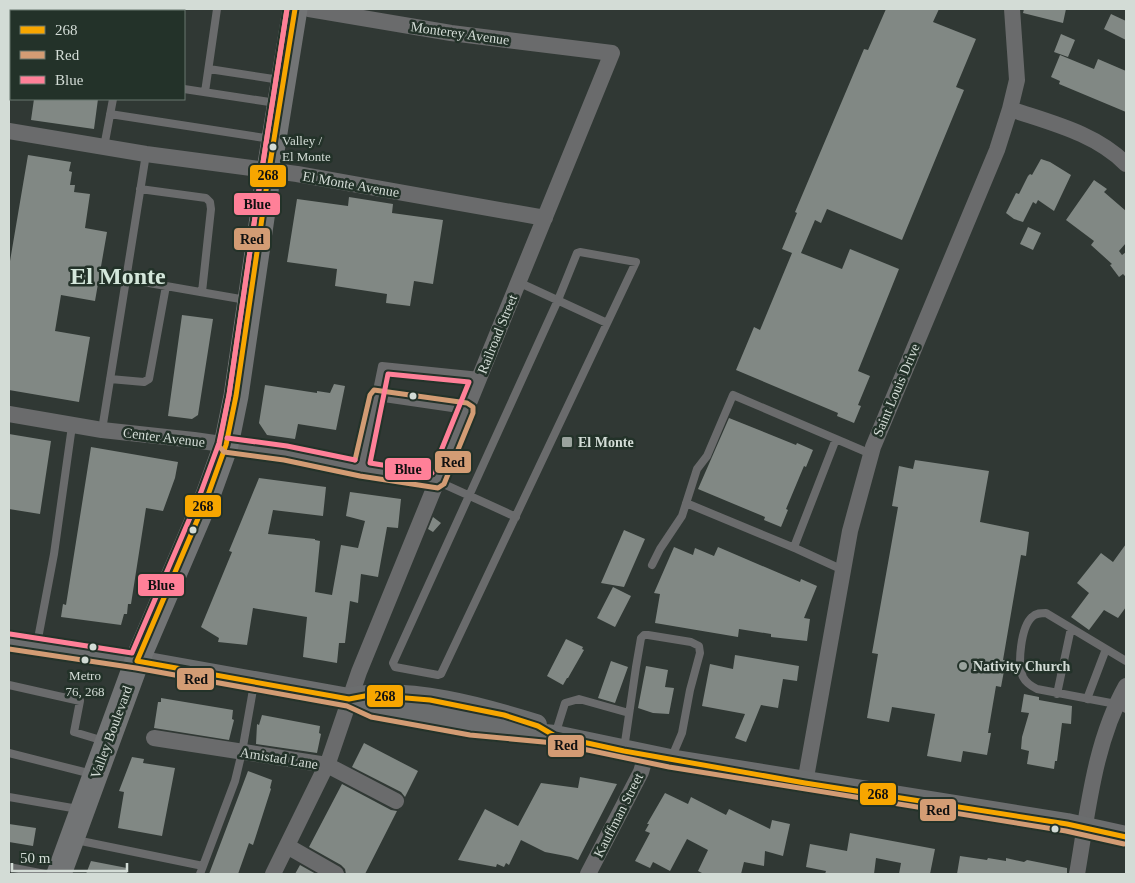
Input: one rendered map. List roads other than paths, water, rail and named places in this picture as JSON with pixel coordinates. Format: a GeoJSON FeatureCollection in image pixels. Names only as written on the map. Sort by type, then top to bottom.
{"type":"FeatureCollection","features":[{"type":"Feature","properties":{"kind":"main road","name":"Valley Boulevard"},"geometry":{"type":"LineString","coordinates":[[59,874],[137,661],[208,495],[226,445],[236,396],[295,9]]}},
{"type":"Feature","properties":{"kind":"main road"},"geometry":{"type":"LineString","coordinates":[[9,640],[349,699],[373,710],[471,728],[555,736],[646,756],[1067,824],[1126,837]]}},
{"type":"Feature","properties":{"kind":"street","name":"Monterey Avenue"},"geometry":{"type":"LineString","coordinates":[[309,9],[451,33],[612,53]]}},
{"type":"Feature","properties":{"kind":"street","name":"Saint Louis Drive"},"geometry":{"type":"LineString","coordinates":[[805,783],[850,531],[871,454],[909,358],[997,150],[1010,109],[1016,80],[1012,9]]}},
{"type":"Feature","properties":{"kind":"street","name":"Railroad Street"},"geometry":{"type":"LineString","coordinates":[[273,874],[327,765],[343,722],[349,699],[612,53]]}},
{"type":"Feature","properties":{"kind":"street"},"geometry":{"type":"LineString","coordinates":[[1010,109],[1084,134],[1116,154],[1126,164]]}},
{"type":"Feature","properties":{"kind":"street","name":"El Monte Avenue"},"geometry":{"type":"LineString","coordinates":[[9,131],[146,154],[269,170],[545,218]]}},
{"type":"Feature","properties":{"kind":"street","name":"Center Avenue"},"geometry":{"type":"LineString","coordinates":[[9,414],[72,426],[285,453],[361,469],[437,481]]}},
{"type":"Feature","properties":{"kind":"street"},"geometry":{"type":"LineString","coordinates":[[1077,874],[1098,756],[1121,706],[1126,686]]}},
{"type":"Feature","properties":{"kind":"street","name":"Amistad Lane"},"geometry":{"type":"LineString","coordinates":[[154,738],[327,765],[396,800]]}},
{"type":"Feature","properties":{"kind":"street","name":"Kauffman Street"},"geometry":{"type":"LineString","coordinates":[[588,874],[641,772],[646,756]]}},
{"type":"Feature","properties":{"kind":"street"},"geometry":{"type":"LineString","coordinates":[[287,846],[336,874]]}},
{"type":"Feature","properties":{"kind":"lane"},"geometry":{"type":"LineString","coordinates":[[205,92],[217,9]]}},
{"type":"Feature","properties":{"kind":"lane"},"geometry":{"type":"LineString","coordinates":[[209,69],[282,92]]}},
{"type":"Feature","properties":{"kind":"lane"},"geometry":{"type":"LineString","coordinates":[[185,89],[205,92],[282,92]]}},
{"type":"Feature","properties":{"kind":"lane"},"geometry":{"type":"LineString","coordinates":[[104,147],[112,100]]}},
{"type":"Feature","properties":{"kind":"lane"},"geometry":{"type":"LineString","coordinates":[[110,114],[275,140]]}},
{"type":"Feature","properties":{"kind":"lane"},"geometry":{"type":"LineString","coordinates":[[102,430],[146,154]]}},
{"type":"Feature","properties":{"kind":"lane"},"geometry":{"type":"LineString","coordinates":[[140,189],[206,198],[210,202],[212,209],[202,292]]}},
{"type":"Feature","properties":{"kind":"lane"},"geometry":{"type":"LineString","coordinates":[[577,253],[635,261],[607,322],[441,674],[438,676],[395,667],[393,663],[558,300],[577,253]]}},
{"type":"Feature","properties":{"kind":"lane"},"geometry":{"type":"LineString","coordinates":[[126,279],[250,301]]}},
{"type":"Feature","properties":{"kind":"lane"},"geometry":{"type":"LineString","coordinates":[[518,282],[607,322]]}},
{"type":"Feature","properties":{"kind":"lane"},"geometry":{"type":"LineString","coordinates":[[110,379],[144,382],[149,379],[166,286]]}},
{"type":"Feature","properties":{"kind":"lane"},"geometry":{"type":"LineString","coordinates":[[361,469],[382,366],[480,376]]}},
{"type":"Feature","properties":{"kind":"lane"},"geometry":{"type":"LineString","coordinates":[[652,565],[660,548],[682,516],[697,469],[707,456],[733,395],[871,454]]}},
{"type":"Feature","properties":{"kind":"lane"},"geometry":{"type":"LineString","coordinates":[[377,397],[466,410]]}},
{"type":"Feature","properties":{"kind":"lane"},"geometry":{"type":"LineString","coordinates":[[37,645],[54,554],[72,426]]}},
{"type":"Feature","properties":{"kind":"lane"},"geometry":{"type":"LineString","coordinates":[[794,547],[836,439]]}},
{"type":"Feature","properties":{"kind":"lane"},"geometry":{"type":"LineString","coordinates":[[437,481],[516,518]]}},
{"type":"Feature","properties":{"kind":"lane"},"geometry":{"type":"LineString","coordinates":[[686,503],[794,547],[843,570]]}},
{"type":"Feature","properties":{"kind":"lane"},"geometry":{"type":"LineString","coordinates":[[1121,706],[1056,694],[1027,684],[1022,676],[1020,655],[1023,638],[1031,617],[1038,613],[1046,614],[1126,661]]}},
{"type":"Feature","properties":{"kind":"lane"},"geometry":{"type":"LineString","coordinates":[[1056,694],[1071,628]]}},
{"type":"Feature","properties":{"kind":"lane"},"geometry":{"type":"LineString","coordinates":[[624,751],[642,638],[644,636],[691,642],[699,646],[700,653],[690,690],[682,734],[670,760]]}},
{"type":"Feature","properties":{"kind":"lane"},"geometry":{"type":"LineString","coordinates":[[1087,699],[1106,649]]}},
{"type":"Feature","properties":{"kind":"lane"},"geometry":{"type":"LineString","coordinates":[[200,874],[235,781],[255,682]]}},
{"type":"Feature","properties":{"kind":"lane"},"geometry":{"type":"LineString","coordinates":[[9,685],[80,701],[74,732],[108,742]]}},
{"type":"Feature","properties":{"kind":"lane"},"geometry":{"type":"LineString","coordinates":[[555,736],[564,703],[579,699],[629,713]]}},
{"type":"Feature","properties":{"kind":"lane"},"geometry":{"type":"LineString","coordinates":[[9,753],[96,775]]}},
{"type":"Feature","properties":{"kind":"lane"},"geometry":{"type":"LineString","coordinates":[[9,797],[83,810]]}},
{"type":"Feature","properties":{"kind":"lane"},"geometry":{"type":"LineString","coordinates":[[72,839],[204,866]]}},
{"type":"Feature","properties":{"kind":"lane"},"geometry":{"type":"LineString","coordinates":[[9,867],[44,874]]}},
{"type":"Feature","properties":{"kind":"place","name":"Valley / El Monte"},"geometry":{"type":"Point","coordinates":[273,147]}},
{"type":"Feature","properties":{"kind":"place","name":"El Monte"},"geometry":{"type":"Point","coordinates":[567,442]}},
{"type":"Feature","properties":{"kind":"place","name":"Metro 76, 268"},"geometry":{"type":"Point","coordinates":[85,660]}},
{"type":"Feature","properties":{"kind":"place","name":"Nativity Church"},"geometry":{"type":"Point","coordinates":[963,666]}},
{"type":"Feature","properties":{"kind":"district","name":"El Monte"},"geometry":{"type":"Point","coordinates":[118,276]}}]}
